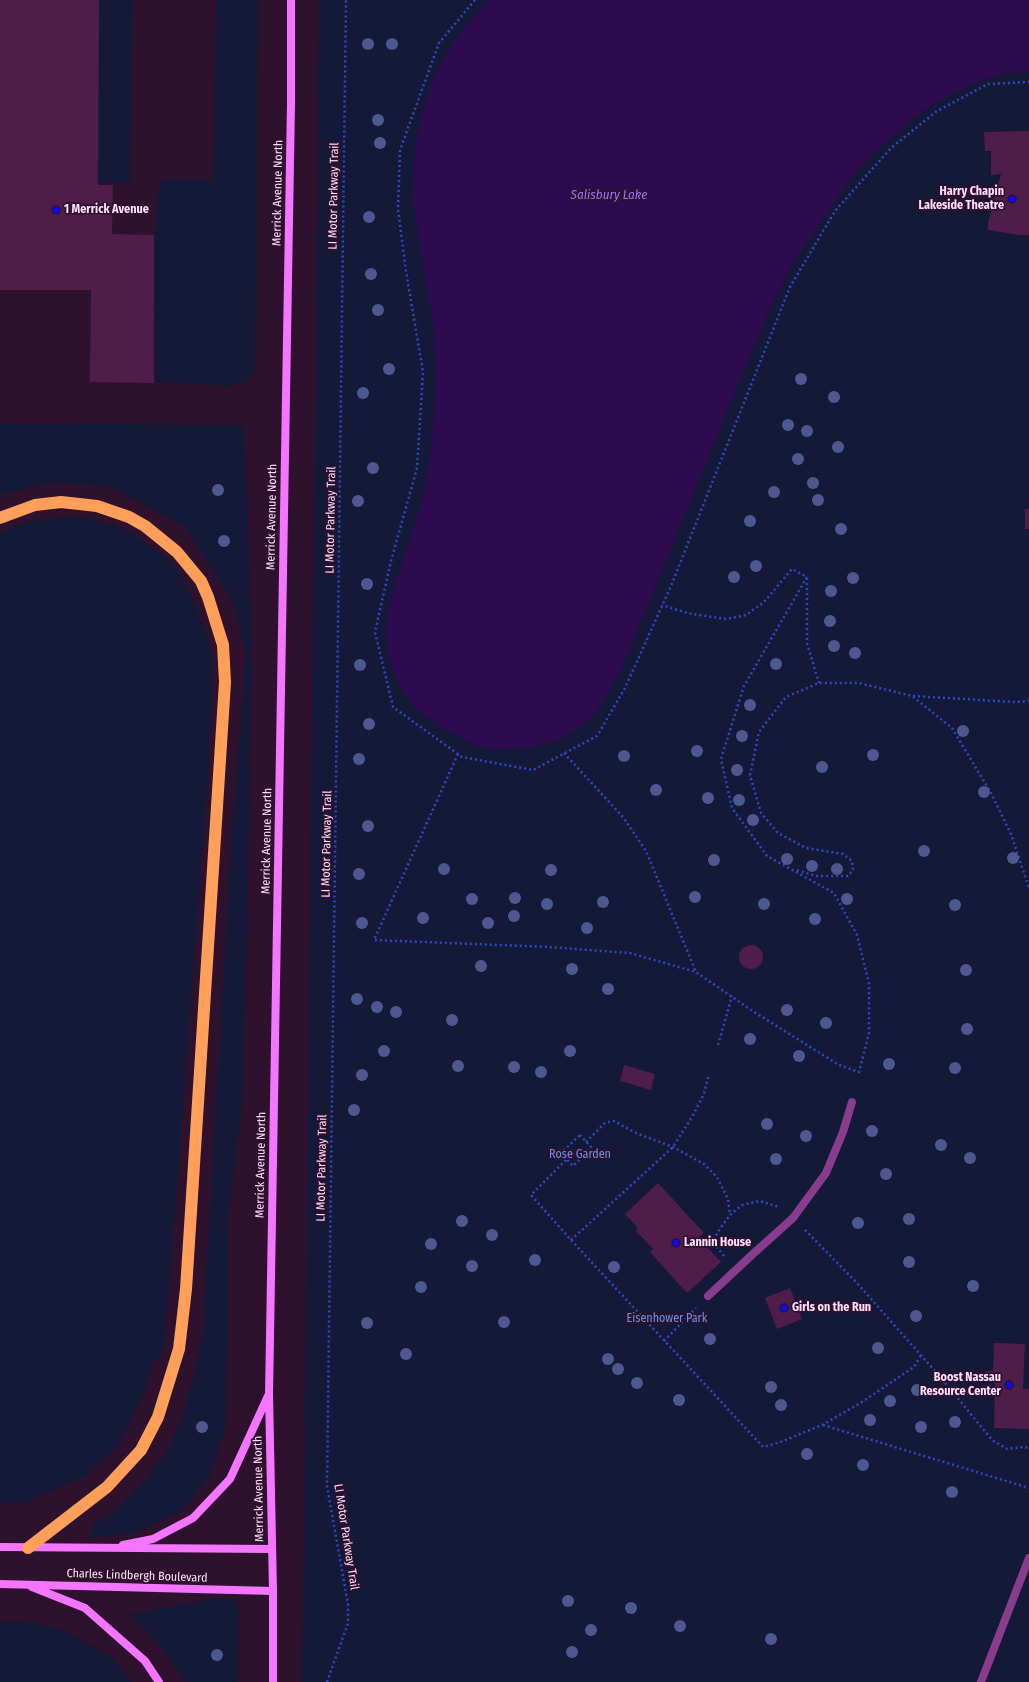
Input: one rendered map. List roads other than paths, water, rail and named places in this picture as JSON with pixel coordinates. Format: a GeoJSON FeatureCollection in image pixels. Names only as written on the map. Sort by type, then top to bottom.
{"type":"FeatureCollection","features":[{"type":"Feature","properties":{"kind":"highway"},"geometry":{"type":"LineString","coordinates":[[0,518],[35,505],[61,502],[96,506],[129,517],[146,526],[177,552],[201,581],[208,597],[223,645],[225,682],[186,1289],[178,1349],[158,1417],[141,1450],[107,1487],[28,1548]]}},
{"type":"Feature","properties":{"kind":"main road","name":"Merrick Avenue North"},"geometry":{"type":"LineString","coordinates":[[273,1682],[273,1591],[269,1394],[291,119],[291,0]]}},
{"type":"Feature","properties":{"kind":"main road"},"geometry":{"type":"LineString","coordinates":[[109,1548],[153,1539],[193,1518],[230,1479],[269,1394]]}},
{"type":"Feature","properties":{"kind":"main road"},"geometry":{"type":"LineString","coordinates":[[0,1547],[272,1549]]}},
{"type":"Feature","properties":{"kind":"main road","name":"Charles Lindbergh Boulevard"},"geometry":{"type":"LineString","coordinates":[[0,1584],[273,1591]]}},
{"type":"Feature","properties":{"kind":"main road"},"geometry":{"type":"LineString","coordinates":[[28,1585],[85,1608],[145,1661],[159,1682]]}},
{"type":"Feature","properties":{"kind":"lane"},"geometry":{"type":"LineString","coordinates":[[708,1296],[794,1218],[826,1173],[843,1132],[852,1102]]}},
{"type":"Feature","properties":{"kind":"lane"},"geometry":{"type":"LineString","coordinates":[[981,1682],[1029,1558]]}},
{"type":"Feature","properties":{"kind":"water","name":"Salisbury Lake"},"geometry":{"type":"Polygon","coordinates":[[[489,0],[1029,0],[1029,72],[1007,73],[984,79],[925,109],[870,156],[846,185],[795,259],[765,319],[619,674],[598,709],[585,723],[570,734],[553,742],[533,747],[510,749],[489,749],[469,743],[446,730],[420,712],[407,698],[398,683],[390,661],[387,642],[387,619],[390,603],[422,500],[429,465],[435,407],[436,365],[433,325],[413,202],[415,145],[429,91],[438,69],[467,24],[489,0]]]}},
{"type":"Feature","properties":{"kind":"place","name":"Harry Chapin Lakeside Theatre"},"geometry":{"type":"Point","coordinates":[1012,199]}},
{"type":"Feature","properties":{"kind":"place","name":"1 Merrick Avenue"},"geometry":{"type":"Point","coordinates":[56,210]}},
{"type":"Feature","properties":{"kind":"place","name":"Lannin House"},"geometry":{"type":"Point","coordinates":[676,1243]}},
{"type":"Feature","properties":{"kind":"place","name":"Girls on the Run"},"geometry":{"type":"Point","coordinates":[784,1308]}},
{"type":"Feature","properties":{"kind":"place","name":"Boost Nassau Resource Center"},"geometry":{"type":"Point","coordinates":[1009,1385]}},
{"type":"Feature","properties":{"kind":"park label","name":"Rose Garden"},"geometry":{"type":"Point","coordinates":[580,1155]}},
{"type":"Feature","properties":{"kind":"park label","name":"Eisenhower Park"},"geometry":{"type":"Point","coordinates":[667,1319]}}]}
